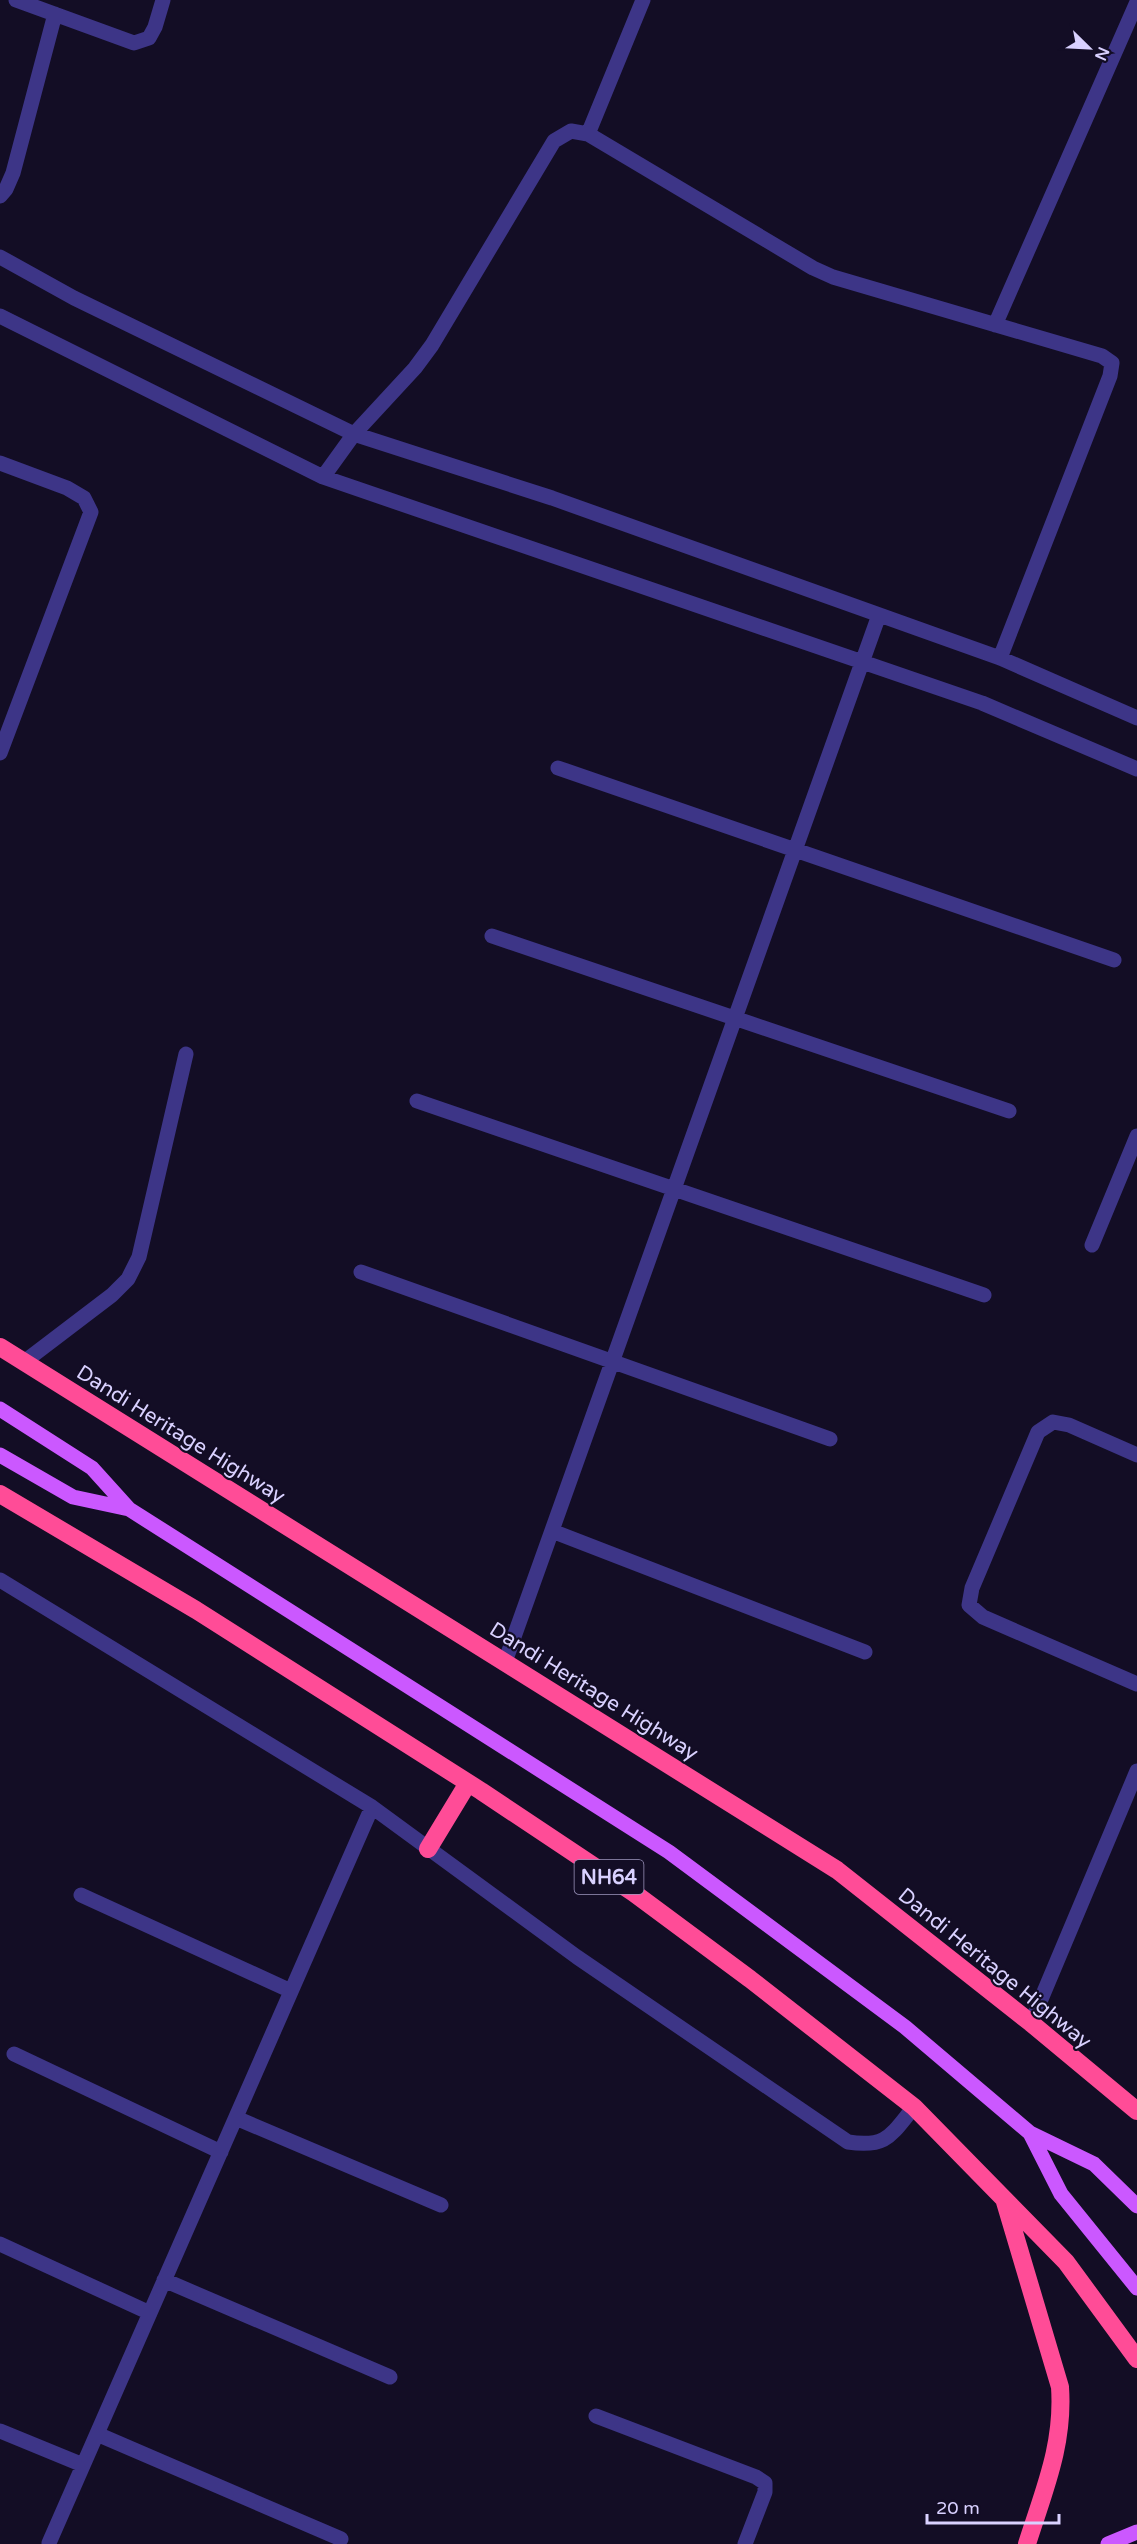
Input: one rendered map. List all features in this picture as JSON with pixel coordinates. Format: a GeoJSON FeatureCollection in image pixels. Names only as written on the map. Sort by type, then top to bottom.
{"type":"FeatureCollection","features":[{"type":"Feature","properties":{"kind":"highway","name":"Dandi Heritage Highway"},"geometry":{"type":"LineString","coordinates":[[0,1347],[837,1870],[1031,2023],[1137,2111]]}},
{"type":"Feature","properties":{"kind":"highway","name":"NH64"},"geometry":{"type":"LineString","coordinates":[[0,1494],[196,1610],[468,1783],[634,1893],[750,1979],[914,2107],[1066,2262],[1137,2359]]}},
{"type":"Feature","properties":{"kind":"highway"},"geometry":{"type":"LineString","coordinates":[[428,1849],[468,1783]]}},
{"type":"Feature","properties":{"kind":"highway"},"geometry":{"type":"LineString","coordinates":[[1004,2199],[1060,2387],[1062,2415],[1056,2454],[1027,2544]]}},
{"type":"Feature","properties":{"kind":"main road"},"geometry":{"type":"LineString","coordinates":[[0,1409],[92,1468],[129,1509],[669,1852],[905,2027],[1030,2133],[1094,2164],[1137,2205]]}},
{"type":"Feature","properties":{"kind":"main road"},"geometry":{"type":"LineString","coordinates":[[0,1455],[73,1497],[129,1509]]}},
{"type":"Feature","properties":{"kind":"main road"},"geometry":{"type":"LineString","coordinates":[[1030,2133],[1061,2194],[1137,2288]]}},
{"type":"Feature","properties":{"kind":"main road"},"geometry":{"type":"LineString","coordinates":[[1108,2544],[1137,2532]]}},
{"type":"Feature","properties":{"kind":"street"},"geometry":{"type":"LineString","coordinates":[[16,0],[134,43],[149,38],[155,27],[163,0]]}},
{"type":"Feature","properties":{"kind":"street"},"geometry":{"type":"LineString","coordinates":[[588,134],[643,0]]}},
{"type":"Feature","properties":{"kind":"street"},"geometry":{"type":"LineString","coordinates":[[994,325],[1137,2]]}},
{"type":"Feature","properties":{"kind":"street"},"geometry":{"type":"LineString","coordinates":[[0,195],[6,189],[13,172],[55,14]]}},
{"type":"Feature","properties":{"kind":"street"},"geometry":{"type":"LineString","coordinates":[[322,477],[354,434],[415,368],[432,345],[554,141],[571,131],[588,134],[813,268],[833,276],[1102,356],[1112,363],[1110,376],[1000,658]]}},
{"type":"Feature","properties":{"kind":"street"},"geometry":{"type":"LineString","coordinates":[[0,257],[74,298],[354,434],[552,498],[1000,658],[1137,718]]}},
{"type":"Feature","properties":{"kind":"street"},"geometry":{"type":"LineString","coordinates":[[0,316],[322,477],[982,703],[1137,769]]}},
{"type":"Feature","properties":{"kind":"street"},"geometry":{"type":"LineString","coordinates":[[0,463],[67,488],[84,498],[91,512],[0,753]]}},
{"type":"Feature","properties":{"kind":"street"},"geometry":{"type":"LineString","coordinates":[[505,1662],[879,615]]}},
{"type":"Feature","properties":{"kind":"street"},"geometry":{"type":"LineString","coordinates":[[558,768],[1114,960]]}},
{"type":"Feature","properties":{"kind":"street"},"geometry":{"type":"LineString","coordinates":[[492,936],[1009,1111]]}},
{"type":"Feature","properties":{"kind":"street"},"geometry":{"type":"LineString","coordinates":[[24,1362],[112,1295],[128,1279],[139,1257],[186,1054]]}},
{"type":"Feature","properties":{"kind":"street"},"geometry":{"type":"LineString","coordinates":[[417,1101],[984,1295]]}},
{"type":"Feature","properties":{"kind":"street"},"geometry":{"type":"LineString","coordinates":[[1092,1245],[1137,1136]]}},
{"type":"Feature","properties":{"kind":"street"},"geometry":{"type":"LineString","coordinates":[[361,1272],[830,1439]]}},
{"type":"Feature","properties":{"kind":"street"},"geometry":{"type":"LineString","coordinates":[[1137,1455],[1069,1425],[1053,1422],[1038,1432],[972,1588],[969,1605],[983,1617],[1137,1684]]}},
{"type":"Feature","properties":{"kind":"street"},"geometry":{"type":"LineString","coordinates":[[552,1531],[865,1652]]}},
{"type":"Feature","properties":{"kind":"street"},"geometry":{"type":"LineString","coordinates":[[0,1580],[372,1807],[577,1957],[848,2142],[868,2145],[888,2138],[914,2107]]}},
{"type":"Feature","properties":{"kind":"street"},"geometry":{"type":"LineString","coordinates":[[1031,2023],[1137,1771]]}},
{"type":"Feature","properties":{"kind":"street"},"geometry":{"type":"LineString","coordinates":[[49,2543],[372,1807]]}},
{"type":"Feature","properties":{"kind":"street"},"geometry":{"type":"LineString","coordinates":[[81,1895],[291,1991]]}},
{"type":"Feature","properties":{"kind":"street"},"geometry":{"type":"LineString","coordinates":[[14,2054],[221,2152]]}},
{"type":"Feature","properties":{"kind":"street"},"geometry":{"type":"LineString","coordinates":[[236,2118],[441,2205]]}},
{"type":"Feature","properties":{"kind":"street"},"geometry":{"type":"LineString","coordinates":[[0,2244],[150,2313]]}},
{"type":"Feature","properties":{"kind":"street"},"geometry":{"type":"LineString","coordinates":[[164,2280],[390,2377]]}},
{"type":"Feature","properties":{"kind":"street"},"geometry":{"type":"LineString","coordinates":[[596,2416],[756,2476],[765,2483],[765,2492],[745,2544]]}},
{"type":"Feature","properties":{"kind":"street"},"geometry":{"type":"LineString","coordinates":[[0,2431],[84,2465]]}},
{"type":"Feature","properties":{"kind":"street"},"geometry":{"type":"LineString","coordinates":[[97,2434],[341,2539]]}}]}
